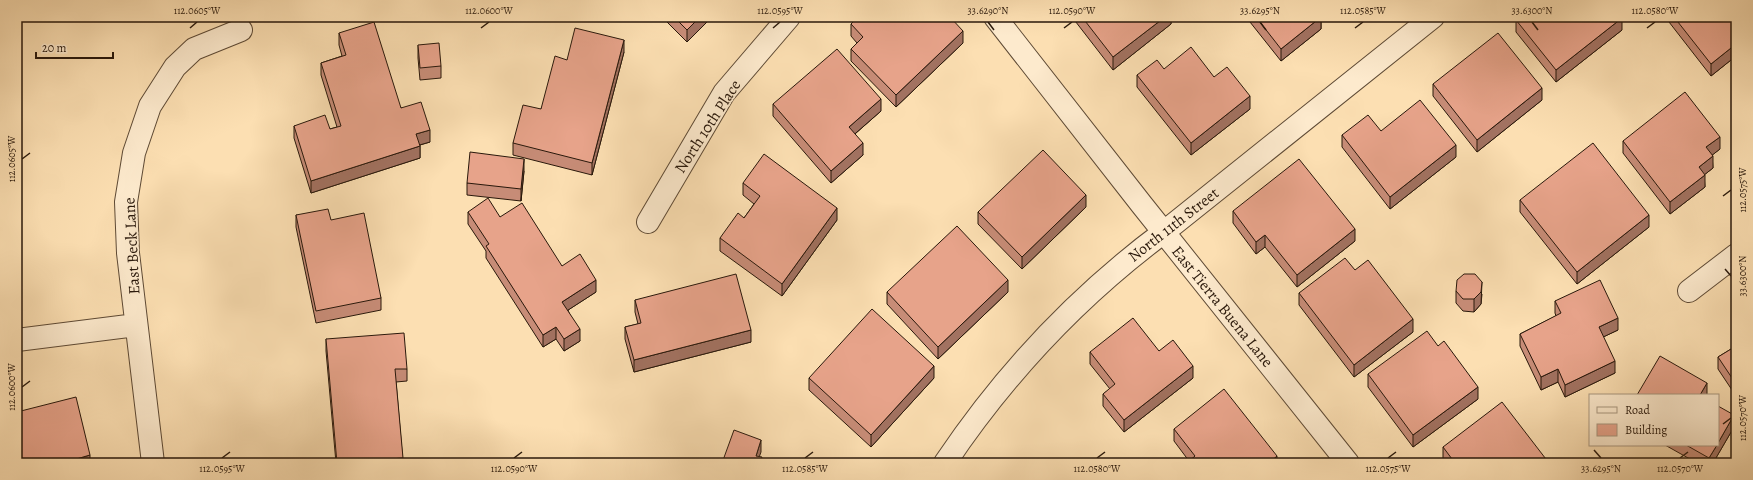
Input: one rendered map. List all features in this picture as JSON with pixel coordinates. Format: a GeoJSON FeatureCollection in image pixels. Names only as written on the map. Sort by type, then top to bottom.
{"type":"FeatureCollection","features":[{"type":"Feature","properties":{"kind":"street","name":"North 10th Place"},"geometry":{"type":"LineString","coordinates":[[648,222],[724,93],[789,17]]}},
{"type":"Feature","properties":{"kind":"street","name":"East Tierra Buena Lane"},"geometry":{"type":"LineString","coordinates":[[995,17],[1348,463]]}},
{"type":"Feature","properties":{"kind":"street","name":"North 11th Street"},"geometry":{"type":"LineString","coordinates":[[945,463],[979,414],[1024,361],[1075,306],[1130,257],[1164,232],[1433,17]]}},
{"type":"Feature","properties":{"kind":"street","name":"East Beck Lane"},"geometry":{"type":"LineString","coordinates":[[153,463],[128,253],[126,202],[134,153],[150,106],[175,67],[194,49],[241,30]]}},
{"type":"Feature","properties":{"kind":"street"},"geometry":{"type":"LineString","coordinates":[[1689,292],[1736,255]]}},
{"type":"Feature","properties":{"kind":"street"},"geometry":{"type":"LineString","coordinates":[[17,340],[136,325]]}},
{"type":"Feature","properties":{"kind":"building"},"geometry":{"type":"Polygon","coordinates":[[[674,17],[700,17],[687,30],[674,17]]]}},
{"type":"Feature","properties":{"kind":"building"},"geometry":{"type":"Polygon","coordinates":[[[858,17],[950,17],[963,31],[896,95],[851,49],[863,37],[851,24],[858,17]]]}},
{"type":"Feature","properties":{"kind":"building"},"geometry":{"type":"Polygon","coordinates":[[[1082,17],[1165,17],[1113,57],[1082,17]]]}},
{"type":"Feature","properties":{"kind":"building"},"geometry":{"type":"Polygon","coordinates":[[[1256,17],[1321,17],[1281,49],[1256,17]]]}},
{"type":"Feature","properties":{"kind":"building"},"geometry":{"type":"Polygon","coordinates":[[[1520,17],[1622,18],[1556,70],[1516,20],[1520,17]]]}},
{"type":"Feature","properties":{"kind":"building"},"geometry":{"type":"Polygon","coordinates":[[[1674,17],[1736,17],[1736,44],[1711,64],[1674,17]]]}},
{"type":"Feature","properties":{"kind":"building"},"geometry":{"type":"Polygon","coordinates":[[[374,22],[401,108],[421,102],[430,130],[416,134],[420,146],[311,181],[294,126],[325,115],[330,129],[341,126],[321,63],[346,55],[339,33],[374,22]]]}},
{"type":"Feature","properties":{"kind":"building"},"geometry":{"type":"Polygon","coordinates":[[[575,28],[624,40],[592,163],[513,143],[523,105],[541,109],[555,56],[567,60],[575,28]]]}},
{"type":"Feature","properties":{"kind":"building"},"geometry":{"type":"Polygon","coordinates":[[[1498,33],[1542,88],[1477,140],[1433,84],[1498,33]]]}},
{"type":"Feature","properties":{"kind":"building"},"geometry":{"type":"Polygon","coordinates":[[[439,43],[441,66],[420,68],[418,45],[439,43]]]}},
{"type":"Feature","properties":{"kind":"building"},"geometry":{"type":"Polygon","coordinates":[[[1191,47],[1214,77],[1227,67],[1250,96],[1191,143],[1137,75],[1157,60],[1164,69],[1191,47]]]}},
{"type":"Feature","properties":{"kind":"building"},"geometry":{"type":"Polygon","coordinates":[[[837,49],[881,99],[849,127],[863,143],[831,171],[773,104],[837,49]]]}},
{"type":"Feature","properties":{"kind":"building"},"geometry":{"type":"Polygon","coordinates":[[[1685,92],[1720,137],[1706,147],[1713,156],[1699,167],[1705,175],[1670,202],[1623,141],[1685,92]]]}},
{"type":"Feature","properties":{"kind":"building"},"geometry":{"type":"Polygon","coordinates":[[[1420,100],[1456,145],[1390,197],[1342,135],[1368,115],[1381,131],[1420,100]]]}},
{"type":"Feature","properties":{"kind":"building"},"geometry":{"type":"Polygon","coordinates":[[[1593,143],[1649,215],[1577,272],[1520,200],[1593,143]]]}},
{"type":"Feature","properties":{"kind":"building"},"geometry":{"type":"Polygon","coordinates":[[[1043,150],[1086,195],[1022,257],[978,212],[1043,150]]]}},
{"type":"Feature","properties":{"kind":"building"},"geometry":{"type":"Polygon","coordinates":[[[470,152],[524,159],[521,189],[467,183],[470,152]]]}},
{"type":"Feature","properties":{"kind":"building"},"geometry":{"type":"Polygon","coordinates":[[[764,154],[837,208],[782,284],[720,238],[738,213],[744,218],[760,196],[743,183],[764,154]]]}},
{"type":"Feature","properties":{"kind":"building"},"geometry":{"type":"Polygon","coordinates":[[[1299,159],[1355,229],[1297,275],[1265,235],[1256,242],[1233,211],[1299,159]]]}},
{"type":"Feature","properties":{"kind":"building"},"geometry":{"type":"Polygon","coordinates":[[[488,198],[500,217],[522,203],[562,266],[580,254],[596,280],[562,302],[580,329],[564,339],[556,327],[543,335],[486,246],[489,244],[468,212],[488,198]]]}},
{"type":"Feature","properties":{"kind":"building"},"geometry":{"type":"Polygon","coordinates":[[[328,209],[331,220],[364,213],[381,298],[316,311],[296,215],[328,209]]]}},
{"type":"Feature","properties":{"kind":"building"},"geometry":{"type":"Polygon","coordinates":[[[957,226],[1008,280],[938,347],[887,292],[957,226]]]}},
{"type":"Feature","properties":{"kind":"building"},"geometry":{"type":"Polygon","coordinates":[[[1345,258],[1355,270],[1368,260],[1413,319],[1354,365],[1299,293],[1345,258]]]}},
{"type":"Feature","properties":{"kind":"building"},"geometry":{"type":"Polygon","coordinates":[[[736,274],[751,330],[634,360],[625,327],[641,323],[635,300],[736,274]]]}},
{"type":"Feature","properties":{"kind":"building"},"geometry":{"type":"Polygon","coordinates":[[[1464,274],[1475,274],[1482,282],[1481,292],[1474,299],[1463,299],[1456,291],[1457,280],[1464,274]]]}},
{"type":"Feature","properties":{"kind":"building"},"geometry":{"type":"Polygon","coordinates":[[[1600,280],[1618,318],[1599,327],[1615,361],[1565,385],[1558,369],[1541,377],[1520,334],[1561,313],[1555,301],[1600,280]]]}},
{"type":"Feature","properties":{"kind":"building"},"geometry":{"type":"Polygon","coordinates":[[[872,309],[934,366],[871,435],[809,378],[872,309]]]}},
{"type":"Feature","properties":{"kind":"building"},"geometry":{"type":"Polygon","coordinates":[[[1133,318],[1159,351],[1173,340],[1193,366],[1124,420],[1103,394],[1115,384],[1090,352],[1133,318]]]}},
{"type":"Feature","properties":{"kind":"building"},"geometry":{"type":"Polygon","coordinates":[[[1427,331],[1438,346],[1444,341],[1478,387],[1413,435],[1368,374],[1427,331]]]}},
{"type":"Feature","properties":{"kind":"building"},"geometry":{"type":"Polygon","coordinates":[[[404,333],[407,369],[395,369],[403,458],[337,463],[326,339],[404,333]]]}},
{"type":"Feature","properties":{"kind":"building"},"geometry":{"type":"Polygon","coordinates":[[[1736,346],[1736,384],[1718,357],[1736,346]]]}},
{"type":"Feature","properties":{"kind":"building"},"geometry":{"type":"Polygon","coordinates":[[[1660,356],[1707,383],[1701,394],[1638,394],[1660,356]]]}},
{"type":"Feature","properties":{"kind":"building"},"geometry":{"type":"Polygon","coordinates":[[[1224,389],[1277,456],[1269,463],[1187,463],[1195,456],[1174,429],[1224,389]]]}},
{"type":"Feature","properties":{"kind":"building"},"geometry":{"type":"Polygon","coordinates":[[[76,397],[90,455],[73,460],[74,463],[23,463],[17,437],[17,412],[76,397]]]}},
{"type":"Feature","properties":{"kind":"building"},"geometry":{"type":"Polygon","coordinates":[[[1502,402],[1549,463],[1455,463],[1443,447],[1502,402]]]}},
{"type":"Feature","properties":{"kind":"building"},"geometry":{"type":"Polygon","coordinates":[[[1719,407],[1734,415],[1719,441],[1719,407]]]}},
{"type":"Feature","properties":{"kind":"building"},"geometry":{"type":"Polygon","coordinates":[[[734,430],[761,440],[756,456],[762,457],[760,463],[722,463],[734,430]]]}},
{"type":"Feature","properties":{"kind":"building"},"geometry":{"type":"Polygon","coordinates":[[[1688,446],[1716,446],[1709,458],[1688,446]]]}}]}
